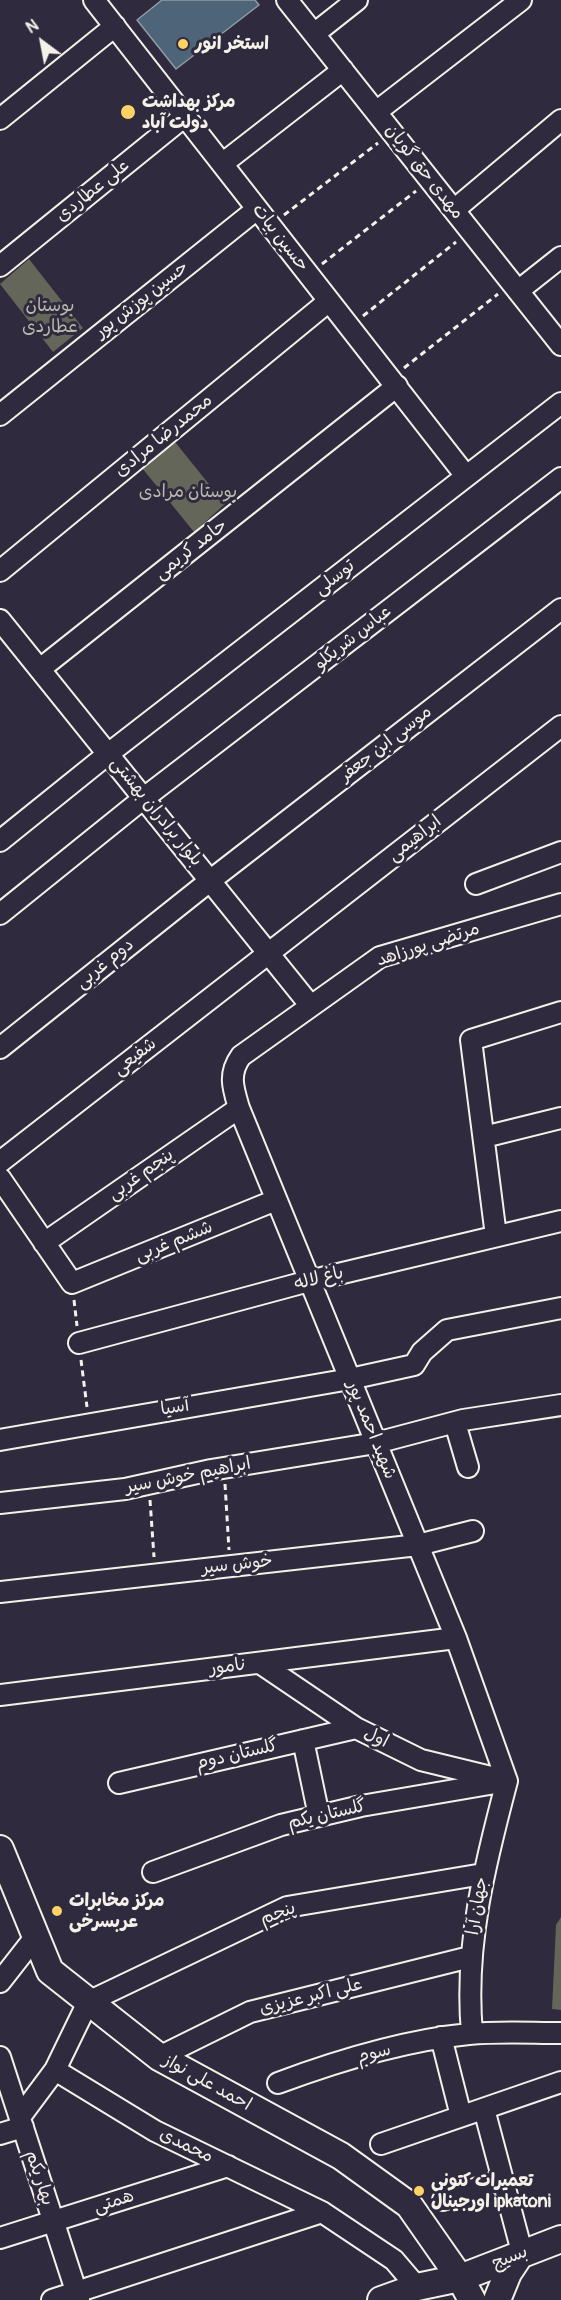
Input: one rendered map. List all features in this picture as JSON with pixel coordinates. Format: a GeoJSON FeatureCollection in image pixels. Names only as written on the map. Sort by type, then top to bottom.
{"type":"FeatureCollection","features":[{"type":"Feature","properties":{"kind":"main road","name":"احمد علی نواز"},"geometry":{"type":"LineString","coordinates":[[0,1849],[50,1971],[159,2057],[341,2156],[409,2205],[466,2289]]}},
{"type":"Feature","properties":{"kind":"main road","name":"بسیج"},"geometry":{"type":"LineString","coordinates":[[381,2300],[417,2287],[466,2289],[522,2252],[561,2239]]}},
{"type":"Feature","properties":{"kind":"main road"},"geometry":{"type":"LineString","coordinates":[[497,2300],[508,2272],[522,2252]]}},
{"type":"Feature","properties":{"kind":"street","name":"حسین بیات"},"geometry":{"type":"LineString","coordinates":[[94,0],[466,476]]}},
{"type":"Feature","properties":{"kind":"street","name":"مهدی حق گویان"},"geometry":{"type":"LineString","coordinates":[[287,0],[561,345]]}},
{"type":"Feature","properties":{"kind":"street"},"geometry":{"type":"LineString","coordinates":[[314,34],[357,0]]}},
{"type":"Feature","properties":{"kind":"street"},"geometry":{"type":"LineString","coordinates":[[376,112],[521,0]]}},
{"type":"Feature","properties":{"kind":"street"},"geometry":{"type":"LineString","coordinates":[[0,119],[115,27]]}},
{"type":"Feature","properties":{"kind":"street"},"geometry":{"type":"LineString","coordinates":[[222,164],[343,70]]}},
{"type":"Feature","properties":{"kind":"street","name":"علی عطاردی"},"geometry":{"type":"LineString","coordinates":[[0,266],[185,116]]}},
{"type":"Feature","properties":{"kind":"street"},"geometry":{"type":"LineString","coordinates":[[454,210],[561,120]]}},
{"type":"Feature","properties":{"kind":"street","name":"حسین پوزش پور"},"geometry":{"type":"LineString","coordinates":[[0,415],[257,209]]}},
{"type":"Feature","properties":{"kind":"street"},"geometry":{"type":"LineString","coordinates":[[515,287],[561,257]]}},
{"type":"Feature","properties":{"kind":"street","name":"محمدرضا مرادی"},"geometry":{"type":"LineString","coordinates":[[0,571],[329,301]]}},
{"type":"Feature","properties":{"kind":"street","name":"حامد کریمی"},"geometry":{"type":"LineString","coordinates":[[40,669],[394,382]]}},
{"type":"Feature","properties":{"kind":"street","name":"توسلی"},"geometry":{"type":"LineString","coordinates":[[0,841],[108,754],[561,403]]}},
{"type":"Feature","properties":{"kind":"street","name":"عباس شریکلو"},"geometry":{"type":"LineString","coordinates":[[0,914],[144,798],[561,478]]}},
{"type":"Feature","properties":{"kind":"street","name":"موسی ابن جعفر"},"geometry":{"type":"LineString","coordinates":[[211,880],[561,609]]}},
{"type":"Feature","properties":{"kind":"street","name":"بلوار برادران بهشتی"},"geometry":{"type":"LineString","coordinates":[[0,620],[310,1005]]}},
{"type":"Feature","properties":{"kind":"street","name":"ابراهیمی"},"geometry":{"type":"LineString","coordinates":[[269,952],[561,726]]}},
{"type":"Feature","properties":{"kind":"street"},"geometry":{"type":"LineString","coordinates":[[531,863],[561,840]]}},
{"type":"Feature","properties":{"kind":"street"},"geometry":{"type":"LineString","coordinates":[[476,884],[561,852]]}},
{"type":"Feature","properties":{"kind":"street","name":"دوم غربی"},"geometry":{"type":"LineString","coordinates":[[0,1048],[211,880]]}},
{"type":"Feature","properties":{"kind":"street","name":"مرتضی پورزاهد"},"geometry":{"type":"LineString","coordinates":[[231,1081],[234,1065],[241,1056],[380,957],[561,904]]}},
{"type":"Feature","properties":{"kind":"street","name":"شفیعی"},"geometry":{"type":"LineString","coordinates":[[0,1161],[269,952]]}},
{"type":"Feature","properties":{"kind":"street"},"geometry":{"type":"LineString","coordinates":[[496,1236],[471,1040],[561,1012]]}},
{"type":"Feature","properties":{"kind":"street","name":"شهید احمد پور"},"geometry":{"type":"LineString","coordinates":[[231,1081],[239,1108],[276,1200],[456,1638],[507,1780]]}},
{"type":"Feature","properties":{"kind":"street","name":"پنجم غربی"},"geometry":{"type":"LineString","coordinates":[[44,1243],[239,1108]]}},
{"type":"Feature","properties":{"kind":"street"},"geometry":{"type":"LineString","coordinates":[[484,1137],[561,1118]]}},
{"type":"Feature","properties":{"kind":"street"},"geometry":{"type":"LineString","coordinates":[[0,1178],[44,1243]]}},
{"type":"Feature","properties":{"kind":"street","name":"ششم غربی"},"geometry":{"type":"LineString","coordinates":[[44,1243],[72,1283],[276,1200]]}},
{"type":"Feature","properties":{"kind":"street","name":"باغ لاله"},"geometry":{"type":"LineString","coordinates":[[79,1343],[309,1281],[561,1221]]}},
{"type":"Feature","properties":{"kind":"street","name":"آسیا"},"geometry":{"type":"LineString","coordinates":[[0,1440],[350,1379],[414,1365],[422,1352],[447,1330],[561,1308]]}},
{"type":"Feature","properties":{"kind":"street","name":"ابراهیم خوش سیر"},"geometry":{"type":"LineString","coordinates":[[0,1503],[125,1489],[224,1467],[376,1443],[455,1423],[561,1405]]}},
{"type":"Feature","properties":{"kind":"street"},"geometry":{"type":"LineString","coordinates":[[455,1423],[468,1467]]}},
{"type":"Feature","properties":{"kind":"street","name":"خوش سیر"},"geometry":{"type":"LineString","coordinates":[[0,1592],[418,1545],[473,1531]]}},
{"type":"Feature","properties":{"kind":"street","name":"نامور"},"geometry":{"type":"LineString","coordinates":[[0,1695],[456,1638]]}},
{"type":"Feature","properties":{"kind":"street","name":"اول"},"geometry":{"type":"LineString","coordinates":[[260,1663],[356,1728],[421,1760],[507,1780]]}},
{"type":"Feature","properties":{"kind":"street","name":"گلستان دوم"},"geometry":{"type":"LineString","coordinates":[[119,1783],[356,1728]]}},
{"type":"Feature","properties":{"kind":"street"},"geometry":{"type":"LineString","coordinates":[[303,1740],[319,1816]]}},
{"type":"Feature","properties":{"kind":"street","name":"گلستان یکم"},"geometry":{"type":"LineString","coordinates":[[153,1872],[281,1826],[319,1816],[507,1780]]}},
{"type":"Feature","properties":{"kind":"street","name":"جهان آرا"},"geometry":{"type":"LineString","coordinates":[[472,2034],[470,1957],[483,1874],[507,1780]]}},
{"type":"Feature","properties":{"kind":"street","name":"پنجم"},"geometry":{"type":"LineString","coordinates":[[88,2002],[287,1907],[483,1874]]}},
{"type":"Feature","properties":{"kind":"street"},"geometry":{"type":"LineString","coordinates":[[0,1982],[36,1936]]}},
{"type":"Feature","properties":{"kind":"street","name":"علی اکبر عزیزی"},"geometry":{"type":"LineString","coordinates":[[159,2057],[250,2012],[470,1957]]}},
{"type":"Feature","properties":{"kind":"street"},"geometry":{"type":"LineString","coordinates":[[0,2134],[21,2122],[55,2070],[88,2002]]}},
{"type":"Feature","properties":{"kind":"street","name":"سوم"},"geometry":{"type":"LineString","coordinates":[[278,2083],[320,2067],[441,2037],[472,2034],[561,2033]]}},
{"type":"Feature","properties":{"kind":"street"},"geometry":{"type":"LineString","coordinates":[[441,2037],[461,2116]]}},
{"type":"Feature","properties":{"kind":"street","name":"بهار یکم"},"geometry":{"type":"LineString","coordinates":[[0,2057],[78,2296]]}},
{"type":"Feature","properties":{"kind":"street","name":"محمدی"},"geometry":{"type":"LineString","coordinates":[[55,2070],[155,2131],[322,2212],[393,2260],[417,2287]]}},
{"type":"Feature","properties":{"kind":"street"},"geometry":{"type":"LineString","coordinates":[[381,2144],[561,2082]]}},
{"type":"Feature","properties":{"kind":"street"},"geometry":{"type":"LineString","coordinates":[[484,2109],[522,2252]]}},
{"type":"Feature","properties":{"kind":"street","name":"همتی"},"geometry":{"type":"LineString","coordinates":[[0,2238],[228,2166]]}},
{"type":"Feature","properties":{"kind":"street"},"geometry":{"type":"LineString","coordinates":[[443,2200],[503,2179]]}},
{"type":"Feature","properties":{"kind":"street"},"geometry":{"type":"LineString","coordinates":[[52,2300],[78,2296],[322,2212]]}},
{"type":"Feature","properties":{"kind":"path"},"geometry":{"type":"LineString","coordinates":[[270,226],[392,132]]}},
{"type":"Feature","properties":{"kind":"path"},"geometry":{"type":"LineString","coordinates":[[309,275],[430,180]]}},
{"type":"Feature","properties":{"kind":"path"},"geometry":{"type":"LineString","coordinates":[[349,326],[470,230]]}},
{"type":"Feature","properties":{"kind":"path"},"geometry":{"type":"LineString","coordinates":[[394,382],[515,287]]}},
{"type":"Feature","properties":{"kind":"path"},"geometry":{"type":"LineString","coordinates":[[224,1467],[230,1566]]}},
{"type":"Feature","properties":{"kind":"path"},"geometry":{"type":"LineString","coordinates":[[149,1484],[155,1575]]}},
{"type":"Feature","properties":{"kind":"green space","name":"بوستان عطاردی"},"geometry":{"type":"Polygon","coordinates":[[[29,259],[83,328],[53,352],[0,284],[29,259]]]}},
{"type":"Feature","properties":{"kind":"green space","name":"بوستان مرادی"},"geometry":{"type":"Polygon","coordinates":[[[175,442],[225,504],[194,532],[142,468],[175,442]]]}},
{"type":"Feature","properties":{"kind":"green space"},"geometry":{"type":"Polygon","coordinates":[[[561,1917],[561,2010],[552,2009],[556,1925],[561,1917]]]}},
{"type":"Feature","properties":{"kind":"water","name":"استخر انور"},"geometry":{"type":"Polygon","coordinates":[[[162,0],[255,0],[259,5],[176,69],[137,20],[162,0]]]}},
{"type":"Feature","properties":{"kind":"place","name":"استخر انور"},"geometry":{"type":"Point","coordinates":[183,44]}},
{"type":"Feature","properties":{"kind":"place","name":"مرکز بهداشت دولت آباد"},"geometry":{"type":"Point","coordinates":[128,112]}},
{"type":"Feature","properties":{"kind":"place","name":"مرکز مخابرات عربسرخی"},"geometry":{"type":"Point","coordinates":[57,1911]}},
{"type":"Feature","properties":{"kind":"place","name":"تعمیرات کتونی اورجینال ipkatoni"},"geometry":{"type":"Point","coordinates":[419,2191]}}]}
